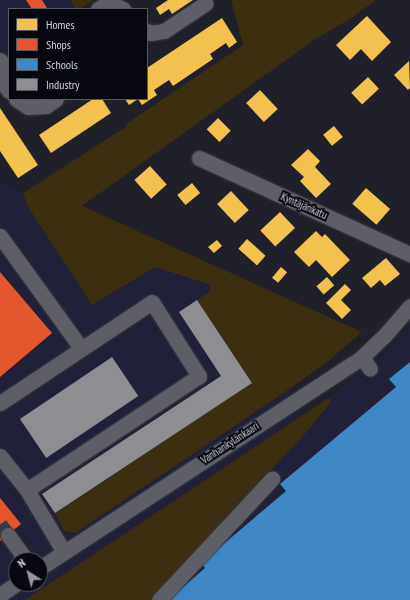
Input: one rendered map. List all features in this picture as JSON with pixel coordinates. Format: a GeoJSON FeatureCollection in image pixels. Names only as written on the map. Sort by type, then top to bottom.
{"type":"FeatureCollection","features":[{"type":"Feature","properties":{"kind":"street"},"geometry":{"type":"LineString","coordinates":[[148,31],[152,33],[164,31],[206,3]]}},
{"type":"Feature","properties":{"kind":"street"},"geometry":{"type":"LineString","coordinates":[[106,4],[120,8]]}},
{"type":"Feature","properties":{"kind":"street"},"geometry":{"type":"LineString","coordinates":[[3,69],[8,87]]}},
{"type":"Feature","properties":{"kind":"street"},"geometry":{"type":"LineString","coordinates":[[17,100],[28,108],[46,106],[55,100]]}},
{"type":"Feature","properties":{"kind":"street","name":"Kyntäjänkatu"},"geometry":{"type":"LineString","coordinates":[[199,158],[410,254]]}},
{"type":"Feature","properties":{"kind":"street"},"geometry":{"type":"LineString","coordinates":[[0,236],[81,348]]}},
{"type":"Feature","properties":{"kind":"street"},"geometry":{"type":"LineString","coordinates":[[0,403],[152,302],[200,376],[27,490]]}},
{"type":"Feature","properties":{"kind":"street","name":"Vanhankylänkaari"},"geometry":{"type":"LineString","coordinates":[[48,563],[366,363],[385,334],[410,306]]}},
{"type":"Feature","properties":{"kind":"street"},"geometry":{"type":"LineString","coordinates":[[0,456],[27,490],[64,552]]}},
{"type":"Feature","properties":{"kind":"street"},"geometry":{"type":"LineString","coordinates":[[159,600],[272,480]]}},
{"type":"Feature","properties":{"kind":"street"},"geometry":{"type":"LineString","coordinates":[[8,535],[20,552]]}},
{"type":"Feature","properties":{"kind":"shaded area"},"geometry":{"type":"Polygon","coordinates":[[[0,0],[70,0],[75,8],[8,8],[8,55],[0,61],[0,0]]]}},
{"type":"Feature","properties":{"kind":"shaded area"},"geometry":{"type":"Polygon","coordinates":[[[70,0],[94,0],[82,8],[75,8],[70,0]]]}},
{"type":"Feature","properties":{"kind":"shaded area"},"geometry":{"type":"Polygon","coordinates":[[[231,0],[376,0],[350,19],[317,38],[82,206],[362,332],[327,362],[288,390],[75,533],[64,531],[55,513],[252,382],[197,300],[209,292],[211,285],[155,267],[92,305],[28,207],[23,193],[127,126],[126,124],[243,45],[231,0]]]}},
{"type":"Feature","properties":{"kind":"shaded area"},"geometry":{"type":"Polygon","coordinates":[[[0,181],[23,193],[28,207],[92,305],[155,267],[211,285],[288,390],[303,415],[327,399],[402,342],[403,337],[410,329],[410,600],[0,600],[0,181]]]}},
{"type":"Feature","properties":{"kind":"shaded area"},"geometry":{"type":"Polygon","coordinates":[[[327,399],[331,399],[328,406],[304,435],[150,600],[25,600],[37,592],[48,592],[48,585],[327,399]]]}},
{"type":"Feature","properties":{"kind":"building: Homes"},"geometry":{"type":"Polygon","coordinates":[[[168,0],[193,0],[172,14],[169,9],[160,15],[156,8],[168,0]]]}},
{"type":"Feature","properties":{"kind":"building: Homes"},"geometry":{"type":"Polygon","coordinates":[[[367,16],[391,42],[372,61],[361,49],[350,60],[336,45],[367,16]]]}},
{"type":"Feature","properties":{"kind":"building: Homes"},"geometry":{"type":"Polygon","coordinates":[[[222,18],[237,42],[229,48],[226,43],[210,54],[213,59],[173,86],[169,80],[154,90],[157,95],[142,105],[139,100],[148,100],[148,67],[222,18]]]}},
{"type":"Feature","properties":{"kind":"building: Homes"},"geometry":{"type":"Polygon","coordinates":[[[409,61],[410,88],[408,90],[394,75],[409,61]]]}},
{"type":"Feature","properties":{"kind":"building: Homes"},"geometry":{"type":"Polygon","coordinates":[[[368,77],[379,89],[362,104],[351,93],[368,77]]]}},
{"type":"Feature","properties":{"kind":"building: Homes"},"geometry":{"type":"Polygon","coordinates":[[[260,90],[278,109],[264,122],[246,103],[260,90]]]}},
{"type":"Feature","properties":{"kind":"building: Homes"},"geometry":{"type":"Polygon","coordinates":[[[92,100],[103,100],[111,113],[51,153],[39,135],[92,100]]]}},
{"type":"Feature","properties":{"kind":"building: Homes"},"geometry":{"type":"Polygon","coordinates":[[[126,100],[136,100],[129,105],[126,100]]]}},
{"type":"Feature","properties":{"kind":"building: Homes"},"geometry":{"type":"Polygon","coordinates":[[[0,108],[38,165],[18,178],[0,151],[0,108]]]}},
{"type":"Feature","properties":{"kind":"building: Homes"},"geometry":{"type":"Polygon","coordinates":[[[218,118],[231,131],[219,142],[207,129],[218,118]]]}},
{"type":"Feature","properties":{"kind":"building: Homes"},"geometry":{"type":"Polygon","coordinates":[[[334,126],[343,137],[332,146],[323,135],[334,126]]]}},
{"type":"Feature","properties":{"kind":"building: Homes"},"geometry":{"type":"Polygon","coordinates":[[[308,149],[320,161],[315,167],[331,184],[316,198],[300,181],[304,177],[291,165],[308,149]]]}},
{"type":"Feature","properties":{"kind":"building: Homes"},"geometry":{"type":"Polygon","coordinates":[[[150,166],[167,185],[151,199],[134,180],[150,166]]]}},
{"type":"Feature","properties":{"kind":"building: Homes"},"geometry":{"type":"Polygon","coordinates":[[[192,183],[200,193],[185,205],[177,195],[192,183]]]}},
{"type":"Feature","properties":{"kind":"building: Homes"},"geometry":{"type":"Polygon","coordinates":[[[366,188],[390,209],[376,225],[352,204],[366,188]]]}},
{"type":"Feature","properties":{"kind":"building: Homes"},"geometry":{"type":"Polygon","coordinates":[[[231,191],[249,210],[235,223],[217,204],[231,191]]]}},
{"type":"Feature","properties":{"kind":"building: Homes"},"geometry":{"type":"Polygon","coordinates":[[[280,212],[295,228],[275,247],[260,230],[280,212]]]}},
{"type":"Feature","properties":{"kind":"building: Homes"},"geometry":{"type":"Polygon","coordinates":[[[316,231],[322,237],[325,234],[350,260],[332,277],[316,260],[309,267],[294,252],[316,231]]]}},
{"type":"Feature","properties":{"kind":"building: Homes"},"geometry":{"type":"Polygon","coordinates":[[[247,239],[266,256],[257,265],[238,249],[247,239]]]}},
{"type":"Feature","properties":{"kind":"building: Homes"},"geometry":{"type":"Polygon","coordinates":[[[217,240],[222,246],[214,253],[208,247],[217,240]]]}},
{"type":"Feature","properties":{"kind":"building: Homes"},"geometry":{"type":"Polygon","coordinates":[[[386,258],[400,274],[385,286],[380,280],[371,288],[362,278],[386,258]]]}},
{"type":"Feature","properties":{"kind":"building: Homes"},"geometry":{"type":"Polygon","coordinates":[[[281,267],[287,272],[278,283],[272,278],[281,267]]]}},
{"type":"Feature","properties":{"kind":"building: Homes"},"geometry":{"type":"Polygon","coordinates":[[[327,277],[334,285],[324,294],[316,286],[327,277]]]}},
{"type":"Feature","properties":{"kind":"building: Homes"},"geometry":{"type":"Polygon","coordinates":[[[345,284],[351,290],[341,300],[351,310],[342,319],[326,303],[345,284]]]}},
{"type":"Feature","properties":{"kind":"building: Shops"},"geometry":{"type":"Polygon","coordinates":[[[26,0],[42,0],[47,8],[31,8],[26,0]]]}},
{"type":"Feature","properties":{"kind":"building: Shops"},"geometry":{"type":"Polygon","coordinates":[[[0,272],[52,333],[0,377],[0,272]]]}},
{"type":"Feature","properties":{"kind":"building: Shops"},"geometry":{"type":"Polygon","coordinates":[[[0,498],[21,524],[0,541],[0,498]]]}},
{"type":"Feature","properties":{"kind":"building: Schools"},"geometry":{"type":"Polygon","coordinates":[[[410,362],[410,600],[168,600],[205,568],[201,563],[286,491],[280,484],[396,387],[389,379],[410,362]]]}},
{"type":"Feature","properties":{"kind":"building: Industry"},"geometry":{"type":"Polygon","coordinates":[[[197,300],[252,383],[55,513],[42,494],[221,376],[179,312],[197,300]]]}},
{"type":"Feature","properties":{"kind":"building: Industry"},"geometry":{"type":"Polygon","coordinates":[[[112,357],[138,396],[46,458],[20,419],[112,357]]]}},
{"type":"Feature","properties":{"kind":"tunnel"},"geometry":{"type":"LineString","coordinates":[[0,524],[8,535]]}}]}
